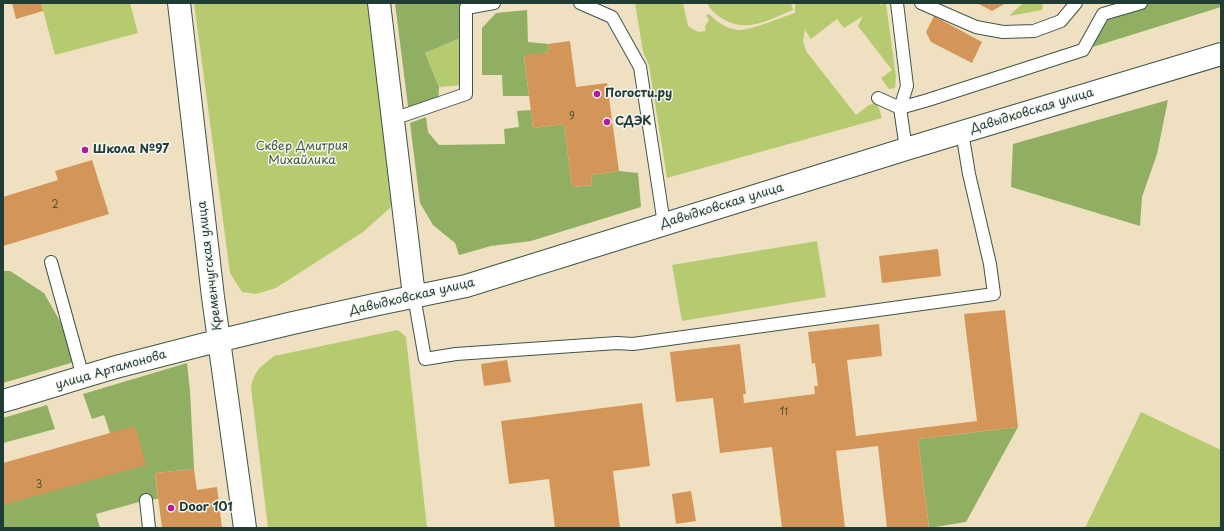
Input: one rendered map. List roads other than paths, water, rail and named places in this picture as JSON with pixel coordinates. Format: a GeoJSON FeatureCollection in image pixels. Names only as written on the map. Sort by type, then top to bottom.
{"type":"FeatureCollection","features":[{"type":"Feature","properties":{"kind":"street","name":"Кременчугская улица"},"geometry":{"type":"LineString","coordinates":[[179,3],[219,340],[245,528]]}},
{"type":"Feature","properties":{"kind":"street"},"geometry":{"type":"LineString","coordinates":[[379,3],[414,296]]}},
{"type":"Feature","properties":{"kind":"street","name":"Давыдковская улица"},"geometry":{"type":"LineString","coordinates":[[219,340],[414,296],[466,286],[906,149],[1221,54]]}},
{"type":"Feature","properties":{"kind":"street","name":"улица Артамонова"},"geometry":{"type":"LineString","coordinates":[[3,401],[219,340]]}},
{"type":"Feature","properties":{"kind":"lane"},"geometry":{"type":"LineString","coordinates":[[393,119],[466,94],[466,8],[494,3]]}},
{"type":"Feature","properties":{"kind":"lane"},"geometry":{"type":"LineString","coordinates":[[580,3],[612,17],[640,67],[664,224]]}},
{"type":"Feature","properties":{"kind":"lane"},"geometry":{"type":"LineString","coordinates":[[897,3],[907,86],[900,108],[906,149]]}},
{"type":"Feature","properties":{"kind":"lane"},"geometry":{"type":"LineString","coordinates":[[921,3],[976,27],[1003,32],[1034,31],[1061,21],[1076,3]]}},
{"type":"Feature","properties":{"kind":"lane"},"geometry":{"type":"LineString","coordinates":[[878,98],[900,108],[936,98],[1083,50],[1103,14],[1141,3]]}},
{"type":"Feature","properties":{"kind":"lane"},"geometry":{"type":"LineString","coordinates":[[414,296],[425,359],[456,354],[617,343],[633,344],[994,294],[990,264],[969,174],[962,132]]}},
{"type":"Feature","properties":{"kind":"lane"},"geometry":{"type":"LineString","coordinates":[[50,262],[84,377]]}},
{"type":"Feature","properties":{"kind":"lane"},"geometry":{"type":"LineString","coordinates":[[146,500],[149,528]]}},
{"type":"Feature","properties":{"kind":"place","name":"Погости.ру"},"geometry":{"type":"Point","coordinates":[597,94]}},
{"type":"Feature","properties":{"kind":"place","name":"СДЭК"},"geometry":{"type":"Point","coordinates":[607,122]}},
{"type":"Feature","properties":{"kind":"place","name":"Школа №97"},"geometry":{"type":"Point","coordinates":[85,150]}},
{"type":"Feature","properties":{"kind":"place","name":"Door 101"},"geometry":{"type":"Point","coordinates":[171,508]}},
{"type":"Feature","properties":{"kind":"park label","name":"Сквер Дмитрия Михайлика"},"geometry":{"type":"Point","coordinates":[302,154]}}]}
